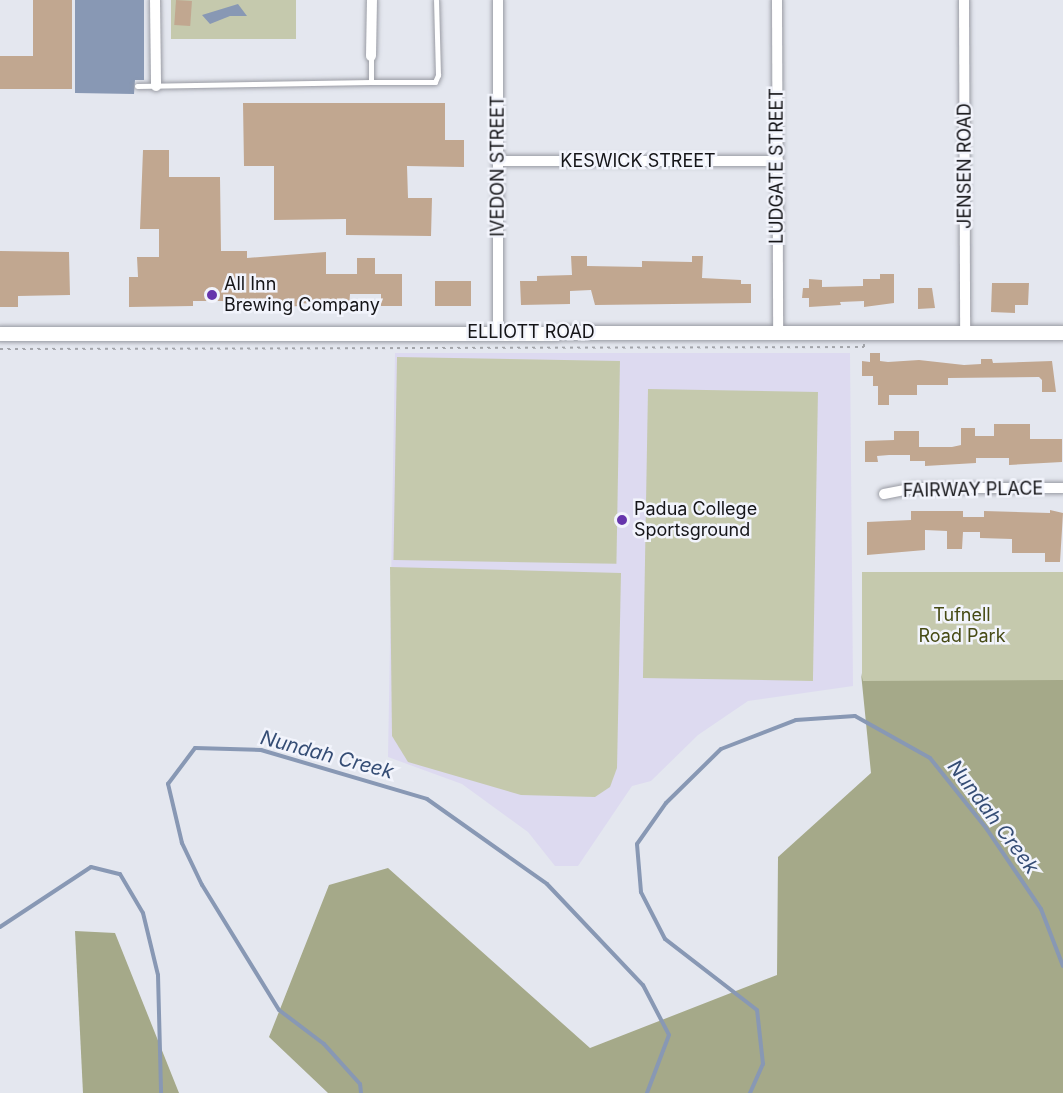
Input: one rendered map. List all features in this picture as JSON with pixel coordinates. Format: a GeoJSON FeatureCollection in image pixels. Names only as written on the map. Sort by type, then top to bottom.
{"type":"FeatureCollection","features":[{"type":"Feature","properties":{"kind":"street"},"geometry":{"type":"LineString","coordinates":[[155,0],[156,86]]}},
{"type":"Feature","properties":{"kind":"street"},"geometry":{"type":"LineString","coordinates":[[371,56],[372,0]]}},
{"type":"Feature","properties":{"kind":"street","name":"IVEDON STREET"},"geometry":{"type":"LineString","coordinates":[[498,0],[498,332]]}},
{"type":"Feature","properties":{"kind":"street","name":"LUDGATE STREET"},"geometry":{"type":"LineString","coordinates":[[777,0],[778,332]]}},
{"type":"Feature","properties":{"kind":"street","name":"JENSEN ROAD"},"geometry":{"type":"LineString","coordinates":[[964,0],[965,333]]}},
{"type":"Feature","properties":{"kind":"street","name":"KESWICK STREET"},"geometry":{"type":"LineString","coordinates":[[498,161],[777,161]]}},
{"type":"Feature","properties":{"kind":"street","name":"ELLIOTT ROAD"},"geometry":{"type":"LineString","coordinates":[[0,334],[1063,333]]}},
{"type":"Feature","properties":{"kind":"street","name":"FAIRWAY PLACE"},"geometry":{"type":"LineString","coordinates":[[884,494],[915,488],[1063,488]]}},
{"type":"Feature","properties":{"kind":"lane"},"geometry":{"type":"LineString","coordinates":[[137,86],[435,82],[438,75],[436,0]]}},
{"type":"Feature","properties":{"kind":"lane"},"geometry":{"type":"LineString","coordinates":[[371,56],[371,82]]}},
{"type":"Feature","properties":{"kind":"path"},"geometry":{"type":"LineString","coordinates":[[0,349],[864,347],[864,332]]}},
{"type":"Feature","properties":{"kind":"shaded area","name":"Padua College Sportsground"},"geometry":{"type":"Polygon","coordinates":[[[395,353],[850,353],[853,686],[748,701],[698,735],[651,781],[632,786],[578,866],[555,866],[528,832],[462,784],[388,757],[395,353]]]}},
{"type":"Feature","properties":{"kind":"green space"},"geometry":{"type":"Polygon","coordinates":[[[171,0],[296,0],[296,39],[171,39],[171,0]]]}},
{"type":"Feature","properties":{"kind":"green space"},"geometry":{"type":"Polygon","coordinates":[[[397,357],[620,361],[616,564],[393,560],[397,357]]]}},
{"type":"Feature","properties":{"kind":"green space"},"geometry":{"type":"Polygon","coordinates":[[[648,389],[818,392],[813,681],[643,678],[648,389]]]}},
{"type":"Feature","properties":{"kind":"green space"},"geometry":{"type":"Polygon","coordinates":[[[390,567],[621,573],[617,768],[610,787],[595,797],[521,795],[408,762],[392,736],[390,567]]]}},
{"type":"Feature","properties":{"kind":"green space","name":"Tufnell Road Park"},"geometry":{"type":"Polygon","coordinates":[[[862,572],[1063,572],[1063,681],[862,681],[862,572]]]}},
{"type":"Feature","properties":{"kind":"green space"},"geometry":{"type":"Polygon","coordinates":[[[861,673],[863,681],[1063,680],[1063,1093],[328,1093],[269,1037],[329,885],[388,868],[590,1048],[777,975],[778,857],[871,773],[861,673]]]}},
{"type":"Feature","properties":{"kind":"green space"},"geometry":{"type":"Polygon","coordinates":[[[75,931],[115,933],[179,1093],[83,1093],[75,931]]]}},
{"type":"Feature","properties":{"kind":"water"},"geometry":{"type":"Polygon","coordinates":[[[75,0],[144,0],[144,80],[135,80],[134,94],[75,93],[75,0]]]}},
{"type":"Feature","properties":{"kind":"water"},"geometry":{"type":"Polygon","coordinates":[[[238,4],[247,16],[230,16],[210,24],[202,15],[238,4]]]}},
{"type":"Feature","properties":{"kind":"building"},"geometry":{"type":"Polygon","coordinates":[[[33,0],[72,0],[72,89],[0,89],[0,56],[33,56],[33,0]]]}},
{"type":"Feature","properties":{"kind":"building"},"geometry":{"type":"Polygon","coordinates":[[[176,0],[192,1],[190,26],[174,25],[176,0]]]}},
{"type":"Feature","properties":{"kind":"building"},"geometry":{"type":"Polygon","coordinates":[[[243,103],[445,103],[445,140],[464,140],[464,167],[407,166],[408,198],[432,198],[431,236],[346,235],[346,219],[274,220],[274,166],[244,166],[243,103]]]}},
{"type":"Feature","properties":{"kind":"building"},"geometry":{"type":"Polygon","coordinates":[[[143,150],[169,150],[169,177],[220,177],[221,251],[247,251],[247,258],[326,252],[326,274],[357,274],[357,258],[375,258],[375,274],[402,274],[402,306],[381,306],[381,294],[350,294],[349,307],[300,303],[300,306],[281,307],[222,301],[193,301],[193,306],[129,307],[129,277],[138,277],[137,257],[159,257],[159,229],[140,229],[143,150]]]}},
{"type":"Feature","properties":{"kind":"building"},"geometry":{"type":"Polygon","coordinates":[[[0,251],[69,252],[70,295],[18,296],[18,307],[0,307],[0,251]]]}},
{"type":"Feature","properties":{"kind":"building"},"geometry":{"type":"Polygon","coordinates":[[[571,256],[587,256],[587,266],[642,267],[642,261],[692,262],[692,256],[703,256],[702,278],[741,280],[741,284],[751,284],[751,303],[595,305],[591,290],[570,291],[570,304],[521,305],[520,281],[537,281],[537,276],[572,275],[571,256]]]}},
{"type":"Feature","properties":{"kind":"building"},"geometry":{"type":"Polygon","coordinates":[[[880,274],[894,274],[894,303],[864,307],[864,301],[840,302],[841,305],[809,307],[809,298],[802,298],[803,288],[809,288],[809,279],[822,280],[822,287],[863,286],[863,279],[880,279],[880,274]]]}},
{"type":"Feature","properties":{"kind":"building"},"geometry":{"type":"Polygon","coordinates":[[[435,281],[471,281],[471,306],[435,306],[435,281]]]}},
{"type":"Feature","properties":{"kind":"building"},"geometry":{"type":"Polygon","coordinates":[[[992,283],[1029,283],[1028,305],[1015,305],[1015,313],[991,312],[992,283]]]}},
{"type":"Feature","properties":{"kind":"building"},"geometry":{"type":"Polygon","coordinates":[[[918,288],[932,288],[935,308],[918,309],[918,288]]]}},
{"type":"Feature","properties":{"kind":"building"},"geometry":{"type":"Polygon","coordinates":[[[870,353],[880,353],[880,361],[888,362],[919,360],[964,365],[981,364],[981,359],[992,359],[993,363],[1052,361],[1056,392],[1042,392],[1042,380],[1039,377],[948,378],[948,385],[917,385],[917,395],[889,395],[889,405],[878,405],[878,386],[873,386],[873,376],[862,376],[862,361],[870,362],[870,353]]]}},
{"type":"Feature","properties":{"kind":"building"},"geometry":{"type":"Polygon","coordinates":[[[994,424],[1030,424],[1030,439],[1062,439],[1062,462],[1009,465],[1009,458],[976,458],[976,463],[925,466],[925,461],[910,461],[910,455],[889,455],[877,456],[878,462],[865,462],[865,441],[894,440],[894,431],[919,431],[919,447],[952,447],[961,445],[961,428],[975,428],[975,436],[994,436],[994,424]]]}},
{"type":"Feature","properties":{"kind":"building"},"geometry":{"type":"Polygon","coordinates":[[[1050,510],[1063,513],[1060,562],[1045,562],[1045,553],[1012,553],[1012,539],[980,538],[980,532],[963,532],[962,549],[947,549],[947,531],[925,530],[925,550],[867,555],[867,522],[911,520],[911,511],[963,511],[963,517],[984,517],[984,511],[1050,513],[1050,510]]]}},
{"type":"Feature","properties":{"kind":"waterway","name":"Nundah Creek"},"geometry":{"type":"LineString","coordinates":[[750,1093],[763,1064],[757,1010],[665,939],[641,892],[637,844],[666,803],[721,749],[796,720],[855,716],[930,758],[986,828],[1041,909],[1063,966]]}},
{"type":"Feature","properties":{"kind":"waterway","name":"Nundah Creek"},"geometry":{"type":"LineString","coordinates":[[361,1093],[360,1084],[324,1044],[279,1010],[202,885],[182,843],[168,784],[195,748],[261,750],[427,799],[547,884],[643,985],[669,1035],[647,1093]]}},
{"type":"Feature","properties":{"kind":"waterway","name":"Nundah Creek"},"geometry":{"type":"LineString","coordinates":[[0,927],[91,867],[120,874],[143,913],[158,975],[161,1093]]}},
{"type":"Feature","properties":{"kind":"place","name":"All Inn Brewing Company"},"geometry":{"type":"Point","coordinates":[212,295]}},
{"type":"Feature","properties":{"kind":"place","name":"Padua College Sportsground"},"geometry":{"type":"Point","coordinates":[622,520]}}]}
